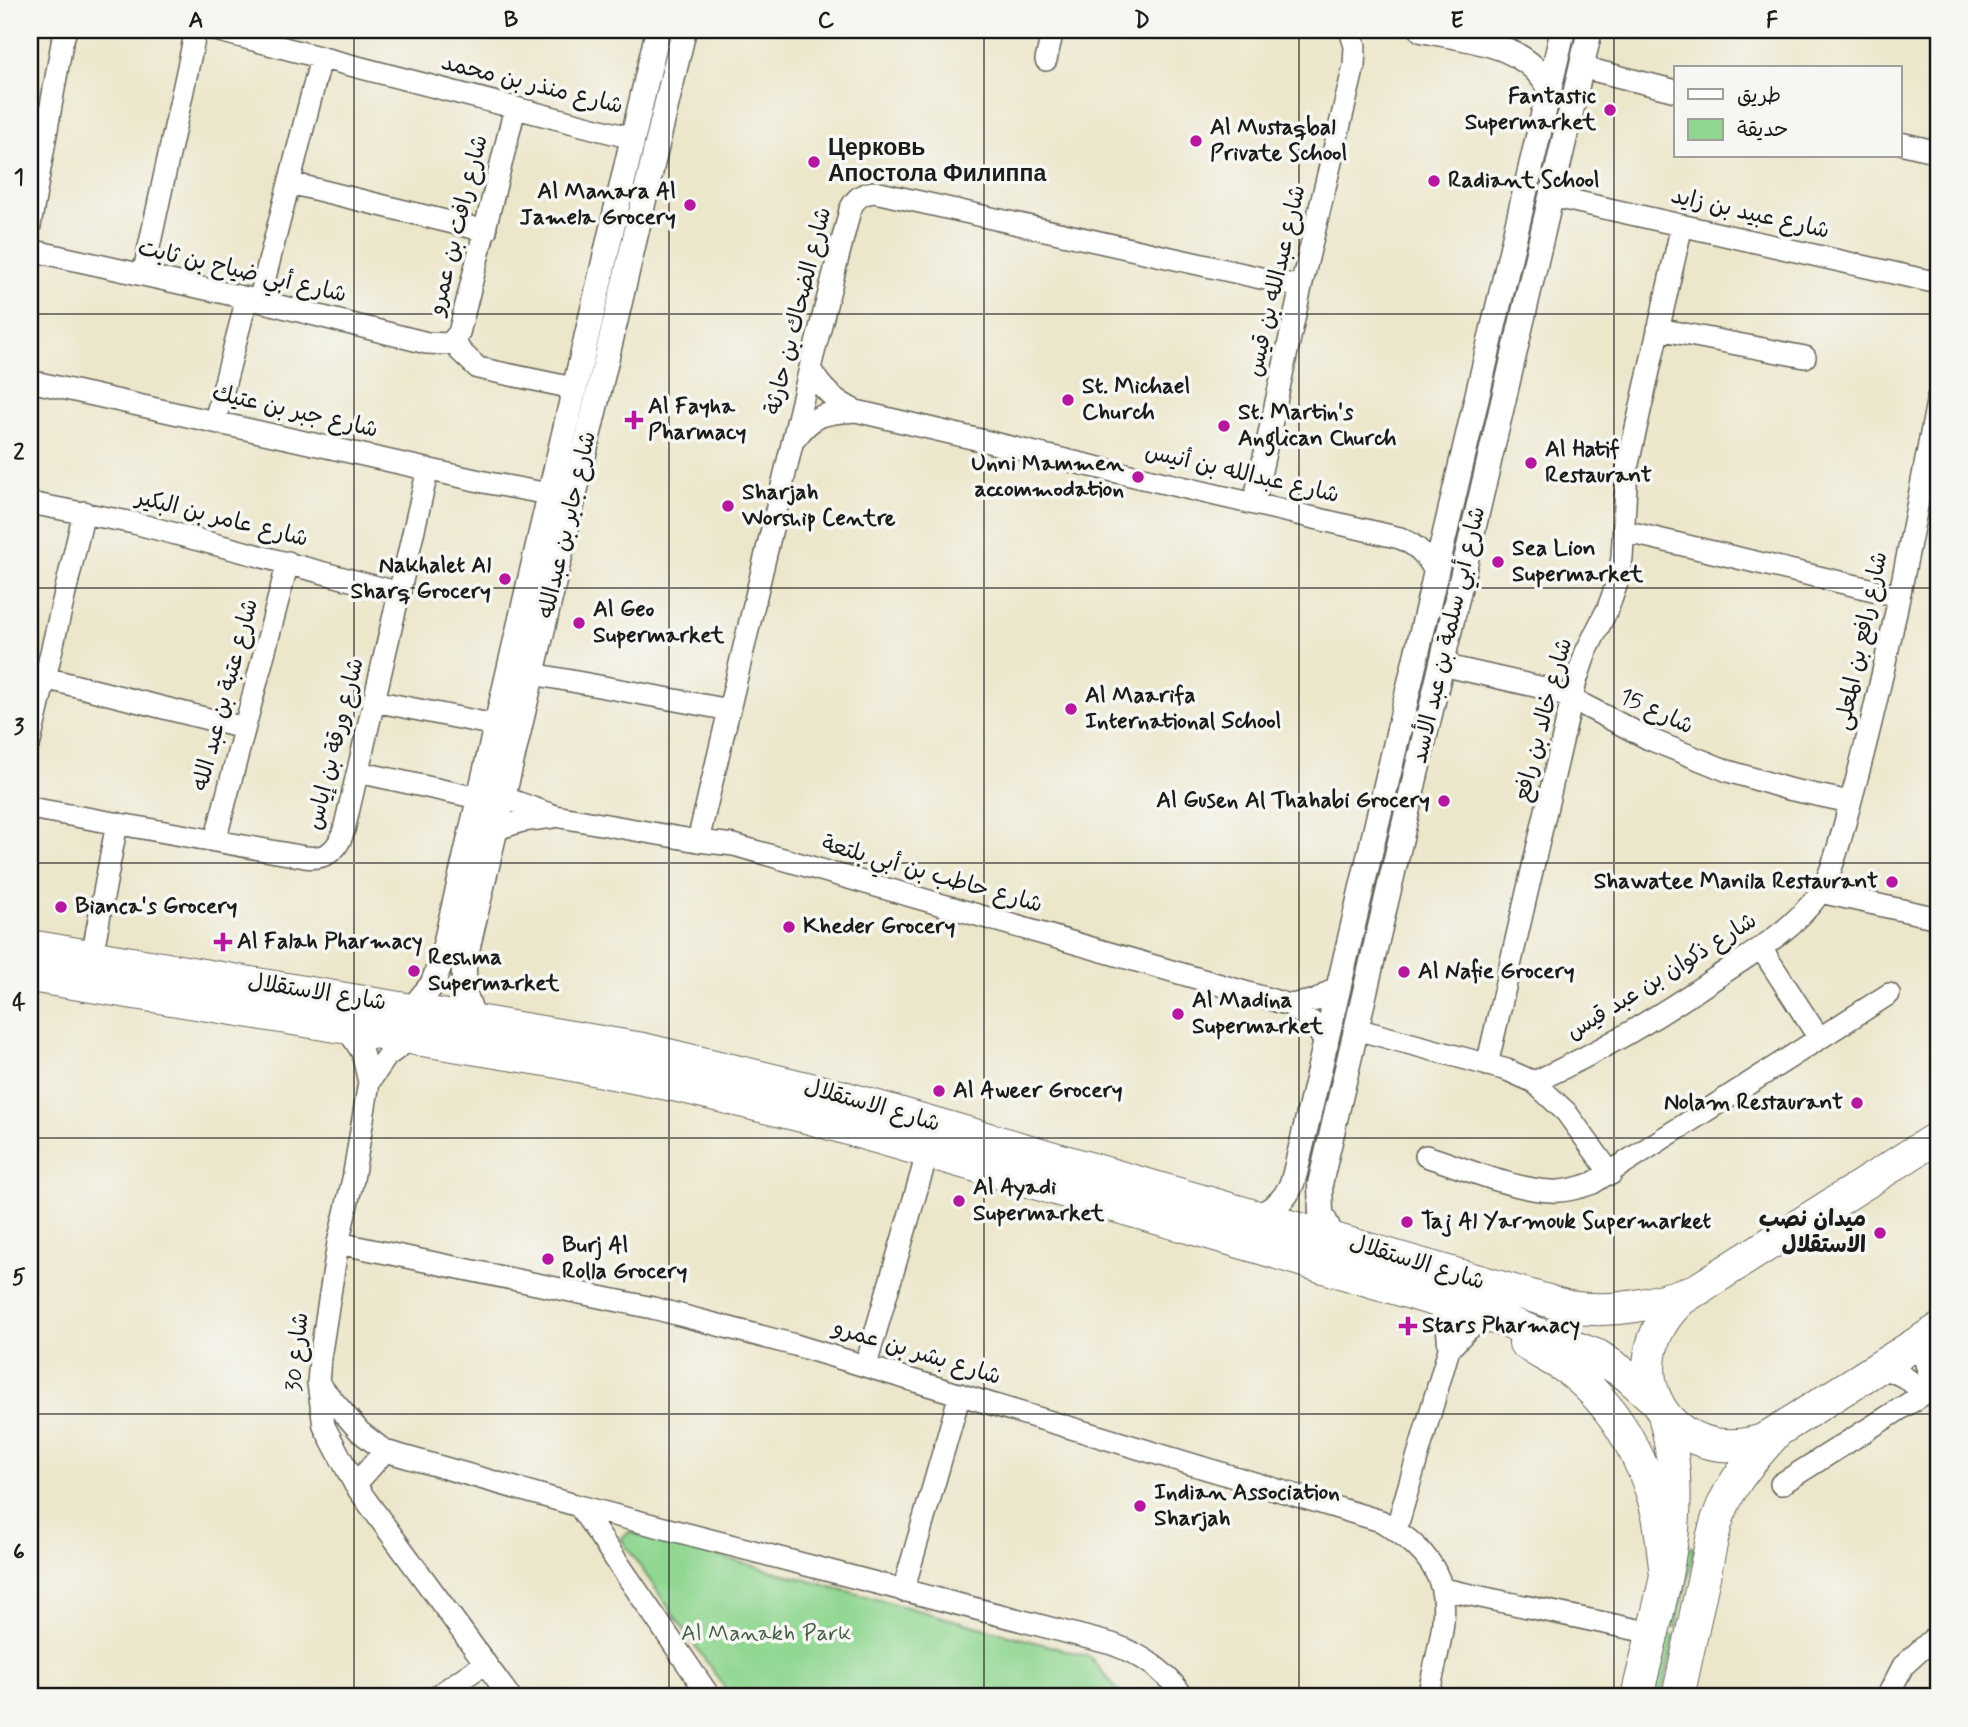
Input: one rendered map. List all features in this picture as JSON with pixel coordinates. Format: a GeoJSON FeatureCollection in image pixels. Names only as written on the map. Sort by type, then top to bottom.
{"type":"FeatureCollection","features":[{"type":"Feature","properties":{"kind":"main road","name":"شارع الاستقلال"},"geometry":{"type":"LineString","coordinates":[[30,946],[92,956],[412,1023],[558,1062],[806,1117],[928,1151],[1258,1232]]}},
{"type":"Feature","properties":{"kind":"main road","name":"شارع الاستقلال"},"geometry":{"type":"LineString","coordinates":[[30,976],[346,1027],[474,1020],[643,1049],[840,1096],[1258,1232],[1441,1302],[1495,1318],[1598,1356],[1628,1376],[1692,1438],[1727,1447],[1745,1446],[1763,1440],[1777,1431]]}},
{"type":"Feature","properties":{"kind":"main road"},"geometry":{"type":"LineString","coordinates":[[1637,1697],[1674,1534],[1674,1458],[1650,1375],[1651,1346],[1657,1328],[1668,1312],[1682,1299],[1938,1137]]}},
{"type":"Feature","properties":{"kind":"main road"},"geometry":{"type":"LineString","coordinates":[[1258,1232],[1283,1245],[1320,1253],[1330,1249],[1333,1238]]}},
{"type":"Feature","properties":{"kind":"main road","name":"شارع الاستقلال"},"geometry":{"type":"LineString","coordinates":[[1333,1238],[1569,1307],[1622,1310],[1699,1289]]}},
{"type":"Feature","properties":{"kind":"main road"},"geometry":{"type":"LineString","coordinates":[[1495,1318],[1527,1345],[1559,1363],[1581,1380],[1603,1403],[1623,1432],[1640,1463],[1654,1503],[1665,1575]]}},
{"type":"Feature","properties":{"kind":"main road"},"geometry":{"type":"LineString","coordinates":[[1678,1697],[1713,1535],[1720,1510],[1734,1483],[1777,1431],[1932,1334]]}},
{"type":"Feature","properties":{"kind":"street"},"geometry":{"type":"LineString","coordinates":[[30,226],[66,30]]}},
{"type":"Feature","properties":{"kind":"street"},"geometry":{"type":"LineString","coordinates":[[143,275],[196,30]]}},
{"type":"Feature","properties":{"kind":"street","name":"شارع منذر بن محمد"},"geometry":{"type":"LineString","coordinates":[[215,30],[632,138]]}},
{"type":"Feature","properties":{"kind":"street","name":"شارع جابر بن عبدالله"},"geometry":{"type":"LineString","coordinates":[[412,1023],[438,973],[658,30]]}},
{"type":"Feature","properties":{"kind":"street","name":"شارع جابر بن عبدالله"},"geometry":{"type":"LineString","coordinates":[[474,1020],[464,992],[463,973],[684,30]]}},
{"type":"Feature","properties":{"kind":"street"},"geometry":{"type":"LineString","coordinates":[[1046,60],[1053,30]]}},
{"type":"Feature","properties":{"kind":"street","name":"شارع عبدالله بن قيس"},"geometry":{"type":"LineString","coordinates":[[1254,503],[1301,288],[1354,66],[1355,46],[1350,30]]}},
{"type":"Feature","properties":{"kind":"street"},"geometry":{"type":"LineString","coordinates":[[1422,30],[1511,51],[1538,70],[1549,88]]}},
{"type":"Feature","properties":{"kind":"street","name":"شارع أبي سلمة بن عبد الأسد"},"geometry":{"type":"LineString","coordinates":[[1258,1232],[1293,1183],[1563,30]]}},
{"type":"Feature","properties":{"kind":"street","name":"شارع أبي سلمة بن عبد الأسد"},"geometry":{"type":"LineString","coordinates":[[1333,1238],[1321,1213],[1318,1194],[1590,30]]}},
{"type":"Feature","properties":{"kind":"street"},"geometry":{"type":"LineString","coordinates":[[215,421],[290,183],[321,58]]}},
{"type":"Feature","properties":{"kind":"street"},"geometry":{"type":"LineString","coordinates":[[1581,67],[1674,90]]}},
{"type":"Feature","properties":{"kind":"street","name":"شارع رافت بن عمرو"},"geometry":{"type":"LineString","coordinates":[[449,342],[459,333],[515,108]]}},
{"type":"Feature","properties":{"kind":"street"},"geometry":{"type":"LineString","coordinates":[[1902,143],[1938,152]]}},
{"type":"Feature","properties":{"kind":"street"},"geometry":{"type":"LineString","coordinates":[[290,183],[486,231]]}},
{"type":"Feature","properties":{"kind":"street","name":"شارع الضحاك بن حارثة"},"geometry":{"type":"LineString","coordinates":[[698,841],[810,368],[850,210],[857,198],[869,193],[882,194],[1301,288]]}},
{"type":"Feature","properties":{"kind":"street","name":"شارع عبيد بن زايد"},"geometry":{"type":"LineString","coordinates":[[1551,196],[1938,284]]}},
{"type":"Feature","properties":{"kind":"street","name":"شارع خالد بن رافع"},"geometry":{"type":"LineString","coordinates":[[1487,1065],[1580,667],[1617,583],[1622,558],[1627,468],[1682,225]]}},
{"type":"Feature","properties":{"kind":"street","name":"شارع أبي ضياح بن ثابت"},"geometry":{"type":"LineString","coordinates":[[30,250],[253,300],[427,343],[449,342]]}},
{"type":"Feature","properties":{"kind":"street"},"geometry":{"type":"LineString","coordinates":[[1658,329],[1805,357]]}},
{"type":"Feature","properties":{"kind":"street"},"geometry":{"type":"LineString","coordinates":[[449,342],[478,368],[573,388]]}},
{"type":"Feature","properties":{"kind":"street","name":"شارع عبدالله بن أنيس"},"geometry":{"type":"LineString","coordinates":[[810,368],[830,396],[856,411],[1400,538],[1420,550],[1433,566],[1437,576]]}},
{"type":"Feature","properties":{"kind":"street","name":"شارع جبر بن عتيك"},"geometry":{"type":"LineString","coordinates":[[30,381],[549,494]]}},
{"type":"Feature","properties":{"kind":"street","name":"شارع رافع بن المعلى"},"geometry":{"type":"LineString","coordinates":[[1820,892],[1834,857],[1875,711],[1938,397]]}},
{"type":"Feature","properties":{"kind":"street","name":"شارع عبدالله بن أنيس"},"geometry":{"type":"LineString","coordinates":[[793,442],[803,428],[820,415],[856,411]]}},
{"type":"Feature","properties":{"kind":"street","name":"شارع ورقة بن إياس"},"geometry":{"type":"LineString","coordinates":[[30,808],[316,859],[335,849],[341,841],[358,772],[428,469]]}},
{"type":"Feature","properties":{"kind":"street","name":"شارع عامر بن البكير"},"geometry":{"type":"LineString","coordinates":[[30,503],[84,512],[288,562],[400,593]]}},
{"type":"Feature","properties":{"kind":"street"},"geometry":{"type":"LineString","coordinates":[[30,742],[84,512]]}},
{"type":"Feature","properties":{"kind":"street"},"geometry":{"type":"LineString","coordinates":[[1624,531],[1899,596]]}},
{"type":"Feature","properties":{"kind":"street","name":"شارع عتبة بن عبد الله"},"geometry":{"type":"LineString","coordinates":[[215,841],[288,562]]}},
{"type":"Feature","properties":{"kind":"street","name":"شارع 15"},"geometry":{"type":"LineString","coordinates":[[1442,665],[1548,689],[1649,739],[1728,771],[1788,789],[1850,802]]}},
{"type":"Feature","properties":{"kind":"street"},"geometry":{"type":"LineString","coordinates":[[533,674],[730,710]]}},
{"type":"Feature","properties":{"kind":"street"},"geometry":{"type":"LineString","coordinates":[[45,678],[244,728]]}},
{"type":"Feature","properties":{"kind":"street"},"geometry":{"type":"LineString","coordinates":[[374,701],[495,724]]}},
{"type":"Feature","properties":{"kind":"street"},"geometry":{"type":"LineString","coordinates":[[358,772],[475,808],[474,856],[480,863],[489,863]]}},
{"type":"Feature","properties":{"kind":"street","name":"شارع حاطب بن أبي بلتعة"},"geometry":{"type":"LineString","coordinates":[[505,798],[555,816],[754,850],[1290,1006],[1312,1022],[1324,1055]]}},
{"type":"Feature","properties":{"kind":"street","name":"شارع حاطب بن أبي بلتعة"},"geometry":{"type":"LineString","coordinates":[[497,830],[522,821],[555,816]]}},
{"type":"Feature","properties":{"kind":"street"},"geometry":{"type":"LineString","coordinates":[[92,956],[117,823]]}},
{"type":"Feature","properties":{"kind":"street"},"geometry":{"type":"LineString","coordinates":[[1820,892],[1938,918]]}},
{"type":"Feature","properties":{"kind":"street","name":"شارع ذكوان بن عبد قيس"},"geometry":{"type":"LineString","coordinates":[[1534,1082],[1623,1037],[1762,948],[1784,931],[1820,892]]}},
{"type":"Feature","properties":{"kind":"street"},"geometry":{"type":"LineString","coordinates":[[1762,948],[1819,1038]]}},
{"type":"Feature","properties":{"kind":"street"},"geometry":{"type":"LineString","coordinates":[[1290,1006],[1317,1000],[1340,985]]}},
{"type":"Feature","properties":{"kind":"street"},"geometry":{"type":"LineString","coordinates":[[1426,1156],[1534,1190],[1574,1189],[1593,1183],[1611,1174],[1889,994]]}},
{"type":"Feature","properties":{"kind":"street","name":"شارع 30"},"geometry":{"type":"LineString","coordinates":[[369,1082],[412,1023]]}},
{"type":"Feature","properties":{"kind":"street","name":"شارع 30"},"geometry":{"type":"LineString","coordinates":[[346,1027],[362,1052],[369,1082],[353,1179],[338,1243],[320,1358],[318,1383],[324,1426],[342,1465],[355,1485],[509,1697]]}},
{"type":"Feature","properties":{"kind":"street"},"geometry":{"type":"LineString","coordinates":[[1356,1029],[1487,1065],[1534,1082],[1581,1129],[1611,1174]]}},
{"type":"Feature","properties":{"kind":"street"},"geometry":{"type":"LineString","coordinates":[[1324,1055],[1329,1089],[1342,1094]]}},
{"type":"Feature","properties":{"kind":"street"},"geometry":{"type":"LineString","coordinates":[[866,1365],[928,1151]]}},
{"type":"Feature","properties":{"kind":"street","name":"شارع بشر بن عمرو"},"geometry":{"type":"LineString","coordinates":[[338,1243],[653,1308],[866,1365],[1368,1516],[1396,1530],[1419,1549],[1438,1576],[1443,1589]]}},
{"type":"Feature","properties":{"kind":"street"},"geometry":{"type":"LineString","coordinates":[[1396,1530],[1449,1349],[1441,1302]]}},
{"type":"Feature","properties":{"kind":"street"},"geometry":{"type":"LineString","coordinates":[[1449,1349],[1466,1331],[1495,1318]]}},
{"type":"Feature","properties":{"kind":"street"},"geometry":{"type":"LineString","coordinates":[[1932,1334],[1924,1346],[1925,1363],[1933,1388]]}},
{"type":"Feature","properties":{"kind":"street"},"geometry":{"type":"LineString","coordinates":[[1876,1370],[1903,1375],[1917,1387],[1933,1388]]}},
{"type":"Feature","properties":{"kind":"street"},"geometry":{"type":"LineString","coordinates":[[318,1383],[360,1432],[385,1451],[579,1506],[1128,1650],[1157,1667],[1184,1697]]}},
{"type":"Feature","properties":{"kind":"street"},"geometry":{"type":"LineString","coordinates":[[1781,1484],[1933,1388]]}},
{"type":"Feature","properties":{"kind":"street"},"geometry":{"type":"LineString","coordinates":[[903,1591],[960,1394]]}},
{"type":"Feature","properties":{"kind":"street"},"geometry":{"type":"LineString","coordinates":[[355,1485],[385,1451]]}},
{"type":"Feature","properties":{"kind":"street"},"geometry":{"type":"LineString","coordinates":[[579,1506],[710,1697]]}},
{"type":"Feature","properties":{"kind":"street"},"geometry":{"type":"LineString","coordinates":[[1428,1697],[1444,1619],[1443,1589],[1652,1633]]}},
{"type":"Feature","properties":{"kind":"street"},"geometry":{"type":"LineString","coordinates":[[1887,1697],[1903,1666],[1938,1634]]}},
{"type":"Feature","properties":{"kind":"street"},"geometry":{"type":"LineString","coordinates":[[436,1697],[485,1663]]}},
{"type":"Feature","properties":{"kind":"green space","name":"Al Manakh Park"},"geometry":{"type":"Polygon","coordinates":[[[629,1532],[1090,1657],[1123,1697],[731,1697],[621,1539],[629,1532]]]}},
{"type":"Feature","properties":{"kind":"green space"},"geometry":{"type":"Polygon","coordinates":[[[1686,1546],[1695,1548],[1677,1627],[1668,1625],[1686,1546]]]}},
{"type":"Feature","properties":{"kind":"green space"},"geometry":{"type":"Polygon","coordinates":[[[1666,1634],[1675,1636],[1661,1697],[1651,1697],[1666,1634]]]}},
{"type":"Feature","properties":{"kind":"place","name":"Fantastic Supermarket"},"geometry":{"type":"Point","coordinates":[1610,110]}},
{"type":"Feature","properties":{"kind":"place","name":"Al Mustaqbal Private School"},"geometry":{"type":"Point","coordinates":[1196,141]}},
{"type":"Feature","properties":{"kind":"place","name":"Церковь Апостола Филиппа"},"geometry":{"type":"Point","coordinates":[814,162]}},
{"type":"Feature","properties":{"kind":"place","name":"Radiant School"},"geometry":{"type":"Point","coordinates":[1434,181]}},
{"type":"Feature","properties":{"kind":"place","name":"Al Manara Al Jamela Grocery"},"geometry":{"type":"Point","coordinates":[690,205]}},
{"type":"Feature","properties":{"kind":"place","name":"St. Michael Church"},"geometry":{"type":"Point","coordinates":[1068,400]}},
{"type":"Feature","properties":{"kind":"place","name":"Al Fayha Pharmacy"},"geometry":{"type":"Point","coordinates":[634,420]}},
{"type":"Feature","properties":{"kind":"place","name":"St. Martin's Anglican Church"},"geometry":{"type":"Point","coordinates":[1224,426]}},
{"type":"Feature","properties":{"kind":"place","name":"Al Hatif Restaurant"},"geometry":{"type":"Point","coordinates":[1531,463]}},
{"type":"Feature","properties":{"kind":"place","name":"Unni Mammen accommodation"},"geometry":{"type":"Point","coordinates":[1138,477]}},
{"type":"Feature","properties":{"kind":"place","name":"Sharjah Worship Centre"},"geometry":{"type":"Point","coordinates":[728,506]}},
{"type":"Feature","properties":{"kind":"place","name":"Sea Lion Supermarket"},"geometry":{"type":"Point","coordinates":[1498,562]}},
{"type":"Feature","properties":{"kind":"place","name":"Nakhalet Al Sharq Grocery"},"geometry":{"type":"Point","coordinates":[505,579]}},
{"type":"Feature","properties":{"kind":"place","name":"Al Geo Supermarket"},"geometry":{"type":"Point","coordinates":[579,623]}},
{"type":"Feature","properties":{"kind":"place","name":"Al Maarifa International School"},"geometry":{"type":"Point","coordinates":[1071,709]}},
{"type":"Feature","properties":{"kind":"place","name":"Al Gusen Al Thahabi Grocery"},"geometry":{"type":"Point","coordinates":[1444,801]}},
{"type":"Feature","properties":{"kind":"place","name":"Shawatee Manila Restaurant"},"geometry":{"type":"Point","coordinates":[1892,882]}},
{"type":"Feature","properties":{"kind":"place","name":"Bianca's Grocery"},"geometry":{"type":"Point","coordinates":[61,907]}},
{"type":"Feature","properties":{"kind":"place","name":"Kheder Grocery"},"geometry":{"type":"Point","coordinates":[789,927]}},
{"type":"Feature","properties":{"kind":"place","name":"Al Falah Pharmacy"},"geometry":{"type":"Point","coordinates":[223,942]}},
{"type":"Feature","properties":{"kind":"place","name":"Reshma Supermarket"},"geometry":{"type":"Point","coordinates":[414,971]}},
{"type":"Feature","properties":{"kind":"place","name":"Al Nafie Grocery"},"geometry":{"type":"Point","coordinates":[1404,972]}},
{"type":"Feature","properties":{"kind":"place","name":"Al Madina Supermarket"},"geometry":{"type":"Point","coordinates":[1178,1014]}},
{"type":"Feature","properties":{"kind":"place","name":"Al Aweer Grocery"},"geometry":{"type":"Point","coordinates":[939,1091]}},
{"type":"Feature","properties":{"kind":"place","name":"Nolam Restaurant"},"geometry":{"type":"Point","coordinates":[1857,1103]}},
{"type":"Feature","properties":{"kind":"place","name":"Al Ayadi Supermarket"},"geometry":{"type":"Point","coordinates":[959,1201]}},
{"type":"Feature","properties":{"kind":"place","name":"Taj Al Yarmouk Supermarket"},"geometry":{"type":"Point","coordinates":[1407,1222]}},
{"type":"Feature","properties":{"kind":"place","name":"ميدان نصب الاستقلال"},"geometry":{"type":"Point","coordinates":[1880,1233]}},
{"type":"Feature","properties":{"kind":"place","name":"Burj Al Rolla Grocery"},"geometry":{"type":"Point","coordinates":[548,1259]}},
{"type":"Feature","properties":{"kind":"place","name":"Stars Pharmacy"},"geometry":{"type":"Point","coordinates":[1408,1326]}},
{"type":"Feature","properties":{"kind":"place","name":"Indian Association Sharjah"},"geometry":{"type":"Point","coordinates":[1140,1506]}}]}
